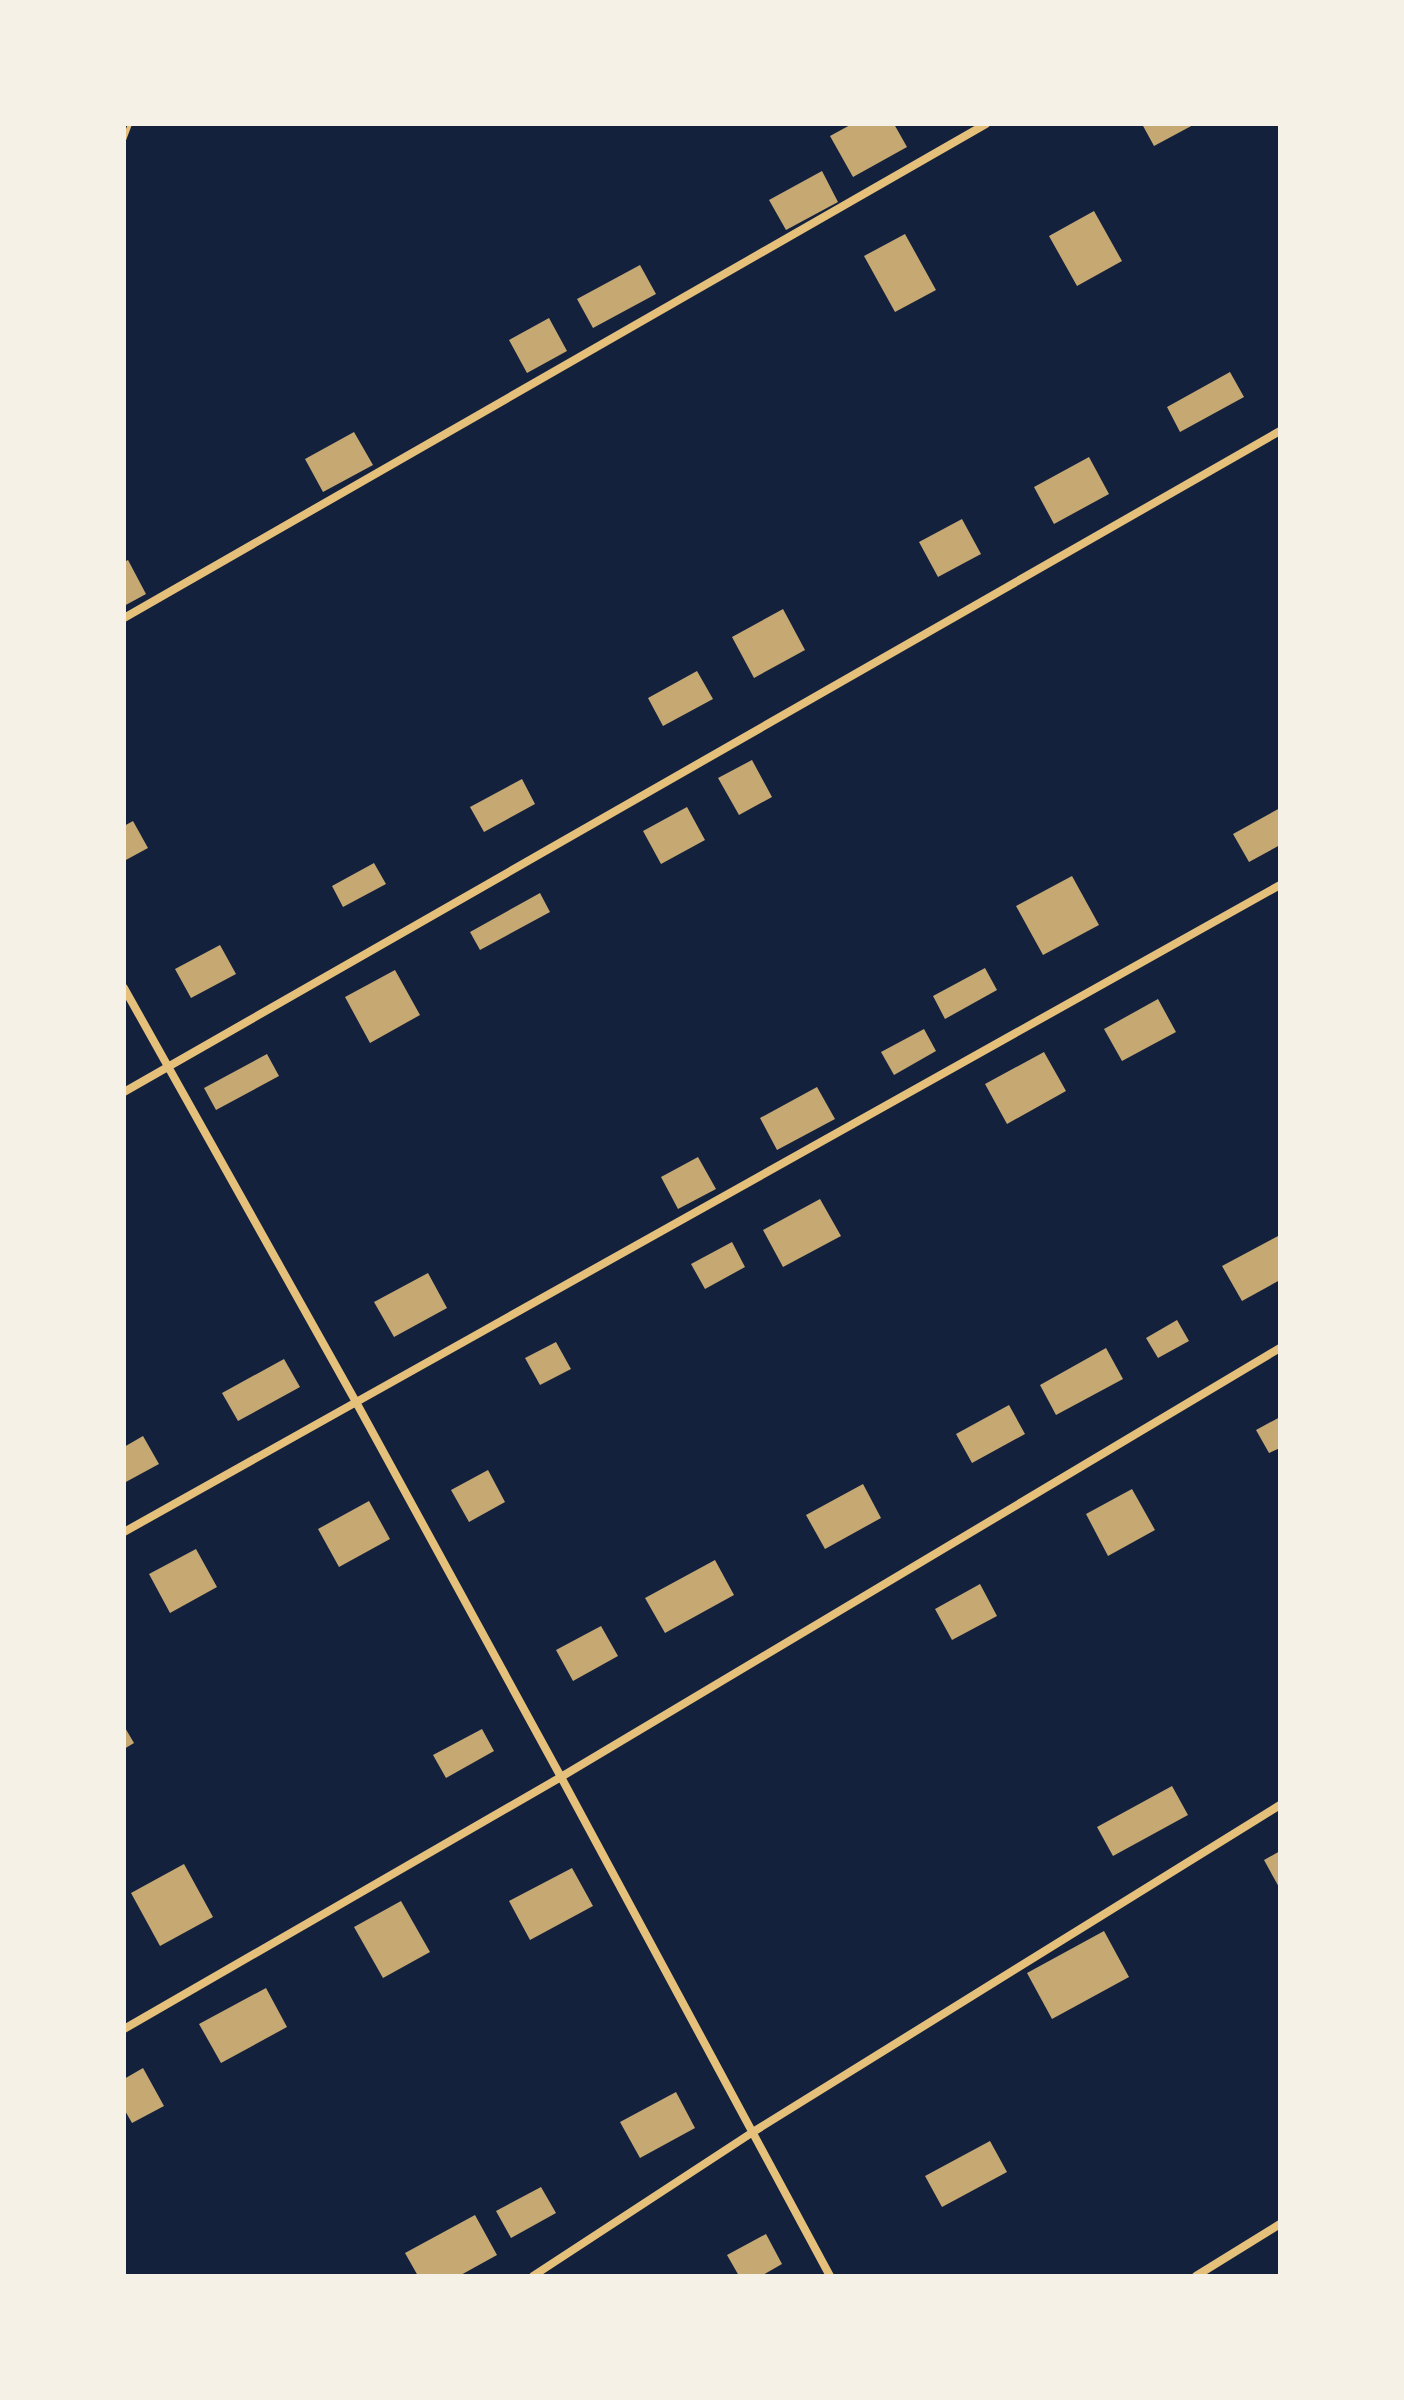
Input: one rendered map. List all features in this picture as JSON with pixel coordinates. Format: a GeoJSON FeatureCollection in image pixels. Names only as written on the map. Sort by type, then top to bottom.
{"type":"FeatureCollection","features":[{"type":"Feature","properties":{"kind":"street"},"geometry":{"type":"LineString","coordinates":[[124,618],[986,124]]}},
{"type":"Feature","properties":{"kind":"street"},"geometry":{"type":"LineString","coordinates":[[124,1092],[1280,431]]}},
{"type":"Feature","properties":{"kind":"street"},"geometry":{"type":"LineString","coordinates":[[124,1532],[1280,885]]}},
{"type":"Feature","properties":{"kind":"street"},"geometry":{"type":"LineString","coordinates":[[124,988],[356,1402],[830,2276]]}},
{"type":"Feature","properties":{"kind":"street"},"geometry":{"type":"LineString","coordinates":[[124,2029],[561,1777],[1280,1348]]}},
{"type":"Feature","properties":{"kind":"street"},"geometry":{"type":"LineString","coordinates":[[533,2276],[753,2132],[1280,1805]]}},
{"type":"Feature","properties":{"kind":"street"},"geometry":{"type":"LineString","coordinates":[[1196,2276],[1280,2224]]}},
{"type":"Feature","properties":{"kind":"path"},"geometry":{"type":"LineString","coordinates":[[124,140],[130,124]]}},
{"type":"Feature","properties":{"kind":"building"},"geometry":{"type":"Polygon","coordinates":[[[852,124],[894,124],[907,147],[853,177],[830,136],[852,124]]]}},
{"type":"Feature","properties":{"kind":"building"},"geometry":{"type":"Polygon","coordinates":[[[1142,124],[1195,124],[1154,146],[1142,124]]]}},
{"type":"Feature","properties":{"kind":"building"},"geometry":{"type":"Polygon","coordinates":[[[822,171],[838,202],[786,230],[769,200],[822,171]]]}},
{"type":"Feature","properties":{"kind":"building"},"geometry":{"type":"Polygon","coordinates":[[[1094,211],[1122,261],[1077,286],[1049,236],[1094,211]]]}},
{"type":"Feature","properties":{"kind":"building"},"geometry":{"type":"Polygon","coordinates":[[[905,234],[936,290],[895,312],[864,256],[905,234]]]}},
{"type":"Feature","properties":{"kind":"building"},"geometry":{"type":"Polygon","coordinates":[[[640,265],[656,294],[593,328],[577,299],[640,265]]]}},
{"type":"Feature","properties":{"kind":"building"},"geometry":{"type":"Polygon","coordinates":[[[549,318],[567,351],[527,373],[509,340],[549,318]]]}},
{"type":"Feature","properties":{"kind":"building"},"geometry":{"type":"Polygon","coordinates":[[[1230,372],[1244,397],[1180,432],[1167,407],[1230,372]]]}},
{"type":"Feature","properties":{"kind":"building"},"geometry":{"type":"Polygon","coordinates":[[[354,432],[373,465],[323,492],[305,459],[354,432]]]}},
{"type":"Feature","properties":{"kind":"building"},"geometry":{"type":"Polygon","coordinates":[[[1089,457],[1109,494],[1054,524],[1034,487],[1089,457]]]}},
{"type":"Feature","properties":{"kind":"building"},"geometry":{"type":"Polygon","coordinates":[[[962,519],[981,554],[938,577],[919,542],[962,519]]]}},
{"type":"Feature","properties":{"kind":"building"},"geometry":{"type":"Polygon","coordinates":[[[128,560],[146,594],[124,606],[124,562],[128,560]]]}},
{"type":"Feature","properties":{"kind":"building"},"geometry":{"type":"Polygon","coordinates":[[[783,609],[805,650],[754,678],[732,637],[783,609]]]}},
{"type":"Feature","properties":{"kind":"building"},"geometry":{"type":"Polygon","coordinates":[[[697,671],[713,699],[663,726],[648,698],[697,671]]]}},
{"type":"Feature","properties":{"kind":"building"},"geometry":{"type":"Polygon","coordinates":[[[752,760],[772,797],[739,815],[718,778],[752,760]]]}},
{"type":"Feature","properties":{"kind":"building"},"geometry":{"type":"Polygon","coordinates":[[[522,779],[535,804],[484,832],[470,807],[522,779]]]}},
{"type":"Feature","properties":{"kind":"building"},"geometry":{"type":"Polygon","coordinates":[[[687,807],[705,840],[661,864],[643,831],[687,807]]]}},
{"type":"Feature","properties":{"kind":"building"},"geometry":{"type":"Polygon","coordinates":[[[1280,808],[1280,845],[1249,862],[1233,834],[1280,808]]]}},
{"type":"Feature","properties":{"kind":"building"},"geometry":{"type":"Polygon","coordinates":[[[133,821],[148,848],[124,861],[124,826],[133,821]]]}},
{"type":"Feature","properties":{"kind":"building"},"geometry":{"type":"Polygon","coordinates":[[[374,863],[386,884],[343,907],[332,886],[374,863]]]}},
{"type":"Feature","properties":{"kind":"building"},"geometry":{"type":"Polygon","coordinates":[[[1072,876],[1099,925],[1043,955],[1016,906],[1072,876]]]}},
{"type":"Feature","properties":{"kind":"building"},"geometry":{"type":"Polygon","coordinates":[[[540,893],[550,912],[480,950],[470,932],[540,893]]]}},
{"type":"Feature","properties":{"kind":"building"},"geometry":{"type":"Polygon","coordinates":[[[220,945],[236,974],[191,998],[175,969],[220,945]]]}},
{"type":"Feature","properties":{"kind":"building"},"geometry":{"type":"Polygon","coordinates":[[[985,968],[997,990],[945,1019],[933,996],[985,968]]]}},
{"type":"Feature","properties":{"kind":"building"},"geometry":{"type":"Polygon","coordinates":[[[395,970],[420,1015],[370,1043],[345,997],[395,970]]]}},
{"type":"Feature","properties":{"kind":"building"},"geometry":{"type":"Polygon","coordinates":[[[1158,999],[1176,1032],[1122,1061],[1104,1029],[1158,999]]]}},
{"type":"Feature","properties":{"kind":"building"},"geometry":{"type":"Polygon","coordinates":[[[924,1029],[936,1051],[894,1075],[881,1052],[924,1029]]]}},
{"type":"Feature","properties":{"kind":"building"},"geometry":{"type":"Polygon","coordinates":[[[1044,1052],[1066,1091],[1007,1124],[985,1084],[1044,1052]]]}},
{"type":"Feature","properties":{"kind":"building"},"geometry":{"type":"Polygon","coordinates":[[[267,1054],[279,1076],[216,1110],[204,1088],[267,1054]]]}},
{"type":"Feature","properties":{"kind":"building"},"geometry":{"type":"Polygon","coordinates":[[[817,1087],[835,1119],[777,1150],[760,1118],[817,1087]]]}},
{"type":"Feature","properties":{"kind":"building"},"geometry":{"type":"Polygon","coordinates":[[[698,1157],[716,1189],[678,1209],[661,1177],[698,1157]]]}},
{"type":"Feature","properties":{"kind":"building"},"geometry":{"type":"Polygon","coordinates":[[[820,1199],[841,1236],[783,1267],[763,1230],[820,1199]]]}},
{"type":"Feature","properties":{"kind":"building"},"geometry":{"type":"Polygon","coordinates":[[[1280,1235],[1280,1280],[1242,1301],[1222,1266],[1280,1235]]]}},
{"type":"Feature","properties":{"kind":"building"},"geometry":{"type":"Polygon","coordinates":[[[732,1242],[745,1267],[705,1289],[691,1264],[732,1242]]]}},
{"type":"Feature","properties":{"kind":"building"},"geometry":{"type":"Polygon","coordinates":[[[428,1273],[447,1308],[394,1337],[374,1302],[428,1273]]]}},
{"type":"Feature","properties":{"kind":"building"},"geometry":{"type":"Polygon","coordinates":[[[1177,1320],[1189,1341],[1158,1358],[1146,1338],[1177,1320]]]}},
{"type":"Feature","properties":{"kind":"building"},"geometry":{"type":"Polygon","coordinates":[[[556,1342],[571,1369],[540,1385],[525,1358],[556,1342]]]}},
{"type":"Feature","properties":{"kind":"building"},"geometry":{"type":"Polygon","coordinates":[[[1106,1348],[1123,1379],[1056,1415],[1040,1385],[1106,1348]]]}},
{"type":"Feature","properties":{"kind":"building"},"geometry":{"type":"Polygon","coordinates":[[[284,1359],[300,1387],[238,1421],[222,1393],[284,1359]]]}},
{"type":"Feature","properties":{"kind":"building"},"geometry":{"type":"Polygon","coordinates":[[[1009,1405],[1025,1434],[972,1463],[956,1434],[1009,1405]]]}},
{"type":"Feature","properties":{"kind":"building"},"geometry":{"type":"Polygon","coordinates":[[[1280,1417],[1280,1448],[1269,1453],[1256,1430],[1280,1417]]]}},
{"type":"Feature","properties":{"kind":"building"},"geometry":{"type":"Polygon","coordinates":[[[143,1436],[159,1464],[124,1483],[124,1447],[143,1436]]]}},
{"type":"Feature","properties":{"kind":"building"},"geometry":{"type":"Polygon","coordinates":[[[488,1470],[505,1502],[469,1522],[451,1490],[488,1470]]]}},
{"type":"Feature","properties":{"kind":"building"},"geometry":{"type":"Polygon","coordinates":[[[863,1484],[881,1518],[825,1549],[806,1515],[863,1484]]]}},
{"type":"Feature","properties":{"kind":"building"},"geometry":{"type":"Polygon","coordinates":[[[1132,1489],[1155,1530],[1108,1556],[1086,1514],[1132,1489]]]}},
{"type":"Feature","properties":{"kind":"building"},"geometry":{"type":"Polygon","coordinates":[[[369,1501],[390,1539],[339,1567],[318,1529],[369,1501]]]}},
{"type":"Feature","properties":{"kind":"building"},"geometry":{"type":"Polygon","coordinates":[[[196,1549],[217,1587],[170,1613],[149,1574],[196,1549]]]}},
{"type":"Feature","properties":{"kind":"building"},"geometry":{"type":"Polygon","coordinates":[[[715,1560],[734,1595],[665,1633],[645,1598],[715,1560]]]}},
{"type":"Feature","properties":{"kind":"building"},"geometry":{"type":"Polygon","coordinates":[[[980,1584],[997,1616],[952,1640],[935,1609],[980,1584]]]}},
{"type":"Feature","properties":{"kind":"building"},"geometry":{"type":"Polygon","coordinates":[[[601,1626],[618,1656],[573,1681],[556,1650],[601,1626]]]}},
{"type":"Feature","properties":{"kind":"building"},"geometry":{"type":"Polygon","coordinates":[[[124,1726],[134,1743],[124,1749],[124,1726]]]}},
{"type":"Feature","properties":{"kind":"building"},"geometry":{"type":"Polygon","coordinates":[[[482,1729],[494,1751],[446,1778],[433,1755],[482,1729]]]}},
{"type":"Feature","properties":{"kind":"building"},"geometry":{"type":"Polygon","coordinates":[[[1172,1786],[1188,1815],[1113,1856],[1097,1827],[1172,1786]]]}},
{"type":"Feature","properties":{"kind":"building"},"geometry":{"type":"Polygon","coordinates":[[[1280,1851],[1280,1889],[1264,1860],[1280,1851]]]}},
{"type":"Feature","properties":{"kind":"building"},"geometry":{"type":"Polygon","coordinates":[[[184,1864],[213,1917],[160,1946],[131,1893],[184,1864]]]}},
{"type":"Feature","properties":{"kind":"building"},"geometry":{"type":"Polygon","coordinates":[[[572,1868],[593,1906],[530,1940],[509,1901],[572,1868]]]}},
{"type":"Feature","properties":{"kind":"building"},"geometry":{"type":"Polygon","coordinates":[[[401,1901],[430,1952],[383,1978],[354,1927],[401,1901]]]}},
{"type":"Feature","properties":{"kind":"building"},"geometry":{"type":"Polygon","coordinates":[[[1104,1931],[1129,1977],[1052,2019],[1027,1973],[1104,1931]]]}},
{"type":"Feature","properties":{"kind":"building"},"geometry":{"type":"Polygon","coordinates":[[[266,1988],[287,2027],[221,2063],[199,2024],[266,1988]]]}},
{"type":"Feature","properties":{"kind":"building"},"geometry":{"type":"Polygon","coordinates":[[[143,2068],[164,2106],[132,2123],[124,2109],[124,2079],[143,2068]]]}},
{"type":"Feature","properties":{"kind":"building"},"geometry":{"type":"Polygon","coordinates":[[[676,2092],[695,2128],[640,2158],[620,2122],[676,2092]]]}},
{"type":"Feature","properties":{"kind":"building"},"geometry":{"type":"Polygon","coordinates":[[[990,2141],[1007,2172],[942,2207],[925,2176],[990,2141]]]}},
{"type":"Feature","properties":{"kind":"building"},"geometry":{"type":"Polygon","coordinates":[[[541,2187],[556,2213],[511,2238],[496,2211],[541,2187]]]}},
{"type":"Feature","properties":{"kind":"building"},"geometry":{"type":"Polygon","coordinates":[[[475,2215],[497,2255],[459,2276],[418,2276],[405,2253],[475,2215]]]}},
{"type":"Feature","properties":{"kind":"building"},"geometry":{"type":"Polygon","coordinates":[[[766,2234],[782,2264],[761,2276],[739,2276],[727,2255],[766,2234]]]}}]}
